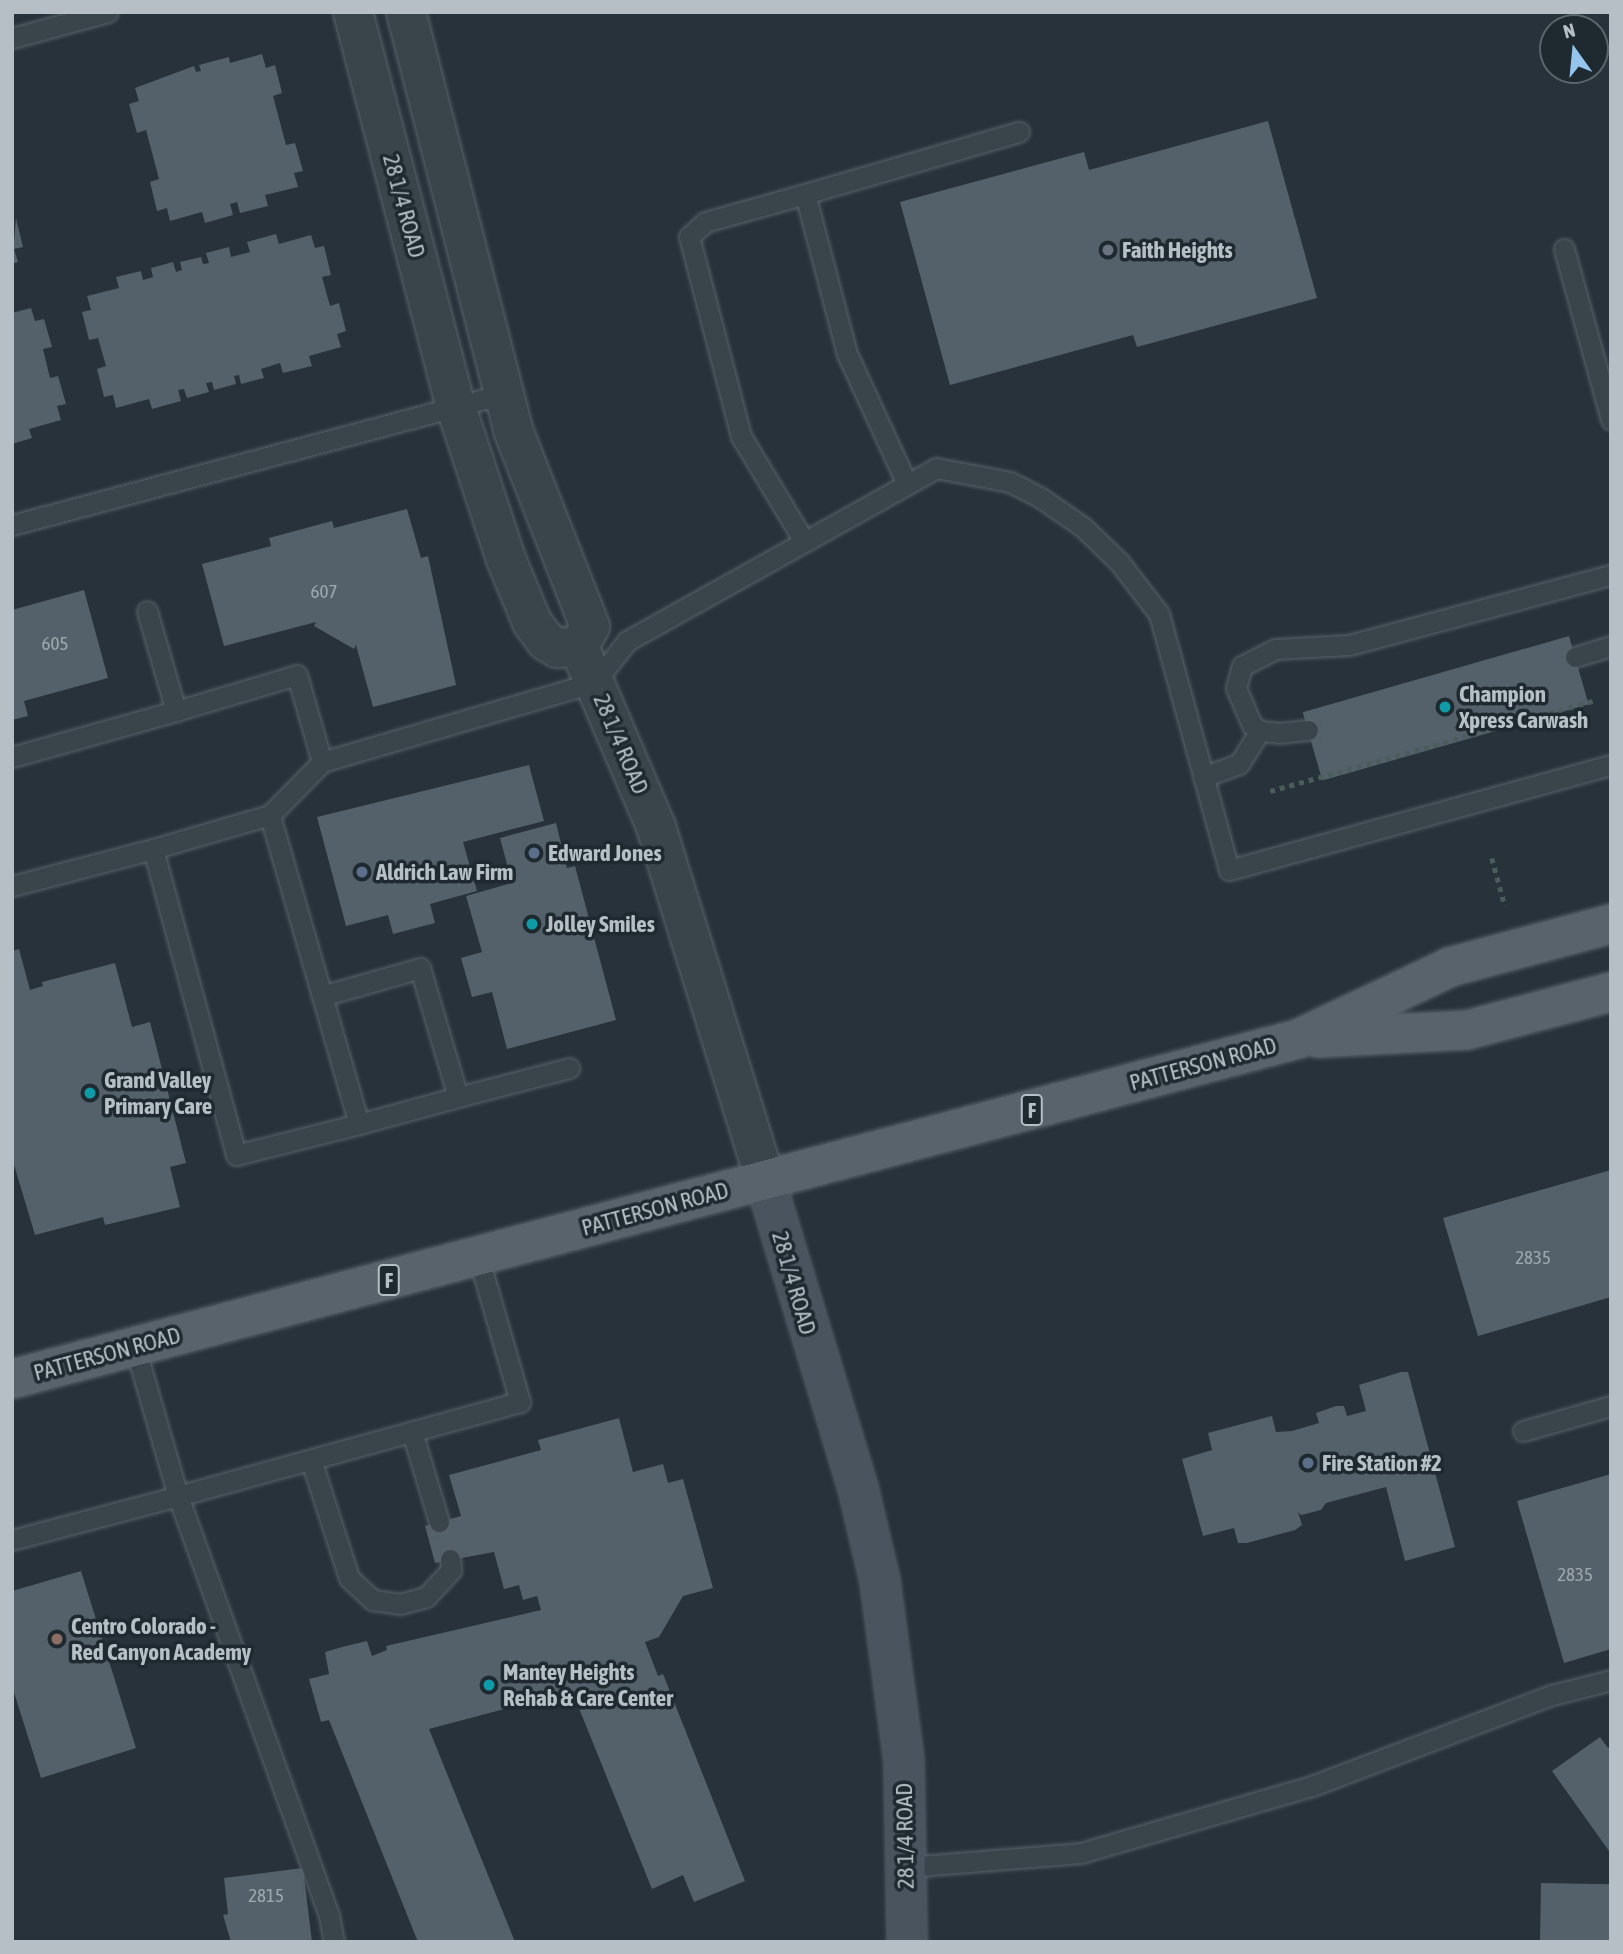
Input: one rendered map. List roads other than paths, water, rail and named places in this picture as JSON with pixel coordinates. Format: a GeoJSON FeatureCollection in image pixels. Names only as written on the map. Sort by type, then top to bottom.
{"type":"FeatureCollection","features":[{"type":"Feature","properties":{"kind":"main road","name":"PATTERSON ROAD"},"geometry":{"type":"LineString","coordinates":[[12,1379],[1298,1039],[1450,967],[1611,925]]}},
{"type":"Feature","properties":{"kind":"main road","name":"PATTERSON ROAD"},"geometry":{"type":"LineString","coordinates":[[1298,1039],[1467,1030],[1611,992]]}},
{"type":"Feature","properties":{"kind":"main road","name":"28 1/4 ROAD"},"geometry":{"type":"LineString","coordinates":[[765,1180],[858,1488],[880,1581],[904,1762],[907,1942]]}},
{"type":"Feature","properties":{"kind":"street","name":"28 1/4 ROAD"},"geometry":{"type":"LineString","coordinates":[[353,12],[456,407],[506,559],[532,622],[557,648],[579,647],[661,840],[765,1180]]}},
{"type":"Feature","properties":{"kind":"street"},"geometry":{"type":"LineString","coordinates":[[406,12],[503,394],[534,492],[582,597],[590,626],[579,647]]}},
{"type":"Feature","properties":{"kind":"lane"},"geometry":{"type":"LineString","coordinates":[[12,38],[83,15],[108,12]]}},
{"type":"Feature","properties":{"kind":"lane"},"geometry":{"type":"LineString","coordinates":[[804,541],[741,436],[691,256],[689,237],[705,222],[1019,132]]}},
{"type":"Feature","properties":{"kind":"lane"},"geometry":{"type":"LineString","coordinates":[[805,194],[847,354],[906,482]]}},
{"type":"Feature","properties":{"kind":"lane"},"geometry":{"type":"LineString","coordinates":[[1563,249],[1611,420]]}},
{"type":"Feature","properties":{"kind":"lane"},"geometry":{"type":"LineString","coordinates":[[12,525],[503,394]]}},
{"type":"Feature","properties":{"kind":"lane"},"geometry":{"type":"LineString","coordinates":[[12,886],[270,815],[322,762],[595,682],[627,640],[906,482],[936,468],[1010,482],[1083,527],[1119,563],[1158,614],[1229,870],[1611,765]]}},
{"type":"Feature","properties":{"kind":"lane"},"geometry":{"type":"LineString","coordinates":[[1308,730],[1260,731],[1245,717],[1236,688],[1242,666],[1254,656],[1286,647],[1349,645],[1611,575]]}},
{"type":"Feature","properties":{"kind":"lane"},"geometry":{"type":"LineString","coordinates":[[146,611],[176,711]]}},
{"type":"Feature","properties":{"kind":"lane"},"geometry":{"type":"LineString","coordinates":[[1574,657],[1611,646]]}},
{"type":"Feature","properties":{"kind":"lane"},"geometry":{"type":"LineString","coordinates":[[12,757],[297,675],[322,762]]}},
{"type":"Feature","properties":{"kind":"lane"},"geometry":{"type":"LineString","coordinates":[[1203,777],[1239,764],[1260,731]]}},
{"type":"Feature","properties":{"kind":"lane"},"geometry":{"type":"LineString","coordinates":[[270,815],[359,1124]]}},
{"type":"Feature","properties":{"kind":"lane"},"geometry":{"type":"LineString","coordinates":[[153,849],[236,1155],[569,1068]]}},
{"type":"Feature","properties":{"kind":"lane"},"geometry":{"type":"LineString","coordinates":[[322,996],[420,968],[458,1097]]}},
{"type":"Feature","properties":{"kind":"lane"},"geometry":{"type":"LineString","coordinates":[[12,1540],[520,1402],[478,1256]]}},
{"type":"Feature","properties":{"kind":"lane"},"geometry":{"type":"LineString","coordinates":[[135,1347],[178,1496],[329,1916],[334,1942]]}},
{"type":"Feature","properties":{"kind":"lane"},"geometry":{"type":"LineString","coordinates":[[1523,1431],[1611,1406]]}},
{"type":"Feature","properties":{"kind":"lane"},"geometry":{"type":"LineString","coordinates":[[412,1432],[439,1522]]}},
{"type":"Feature","properties":{"kind":"lane"},"geometry":{"type":"LineString","coordinates":[[311,1460],[349,1578],[373,1600],[400,1604],[426,1597],[452,1570],[450,1559]]}},
{"type":"Feature","properties":{"kind":"lane"},"geometry":{"type":"LineString","coordinates":[[907,1867],[1082,1853],[1312,1786],[1552,1695],[1611,1679]]}},
{"type":"Feature","properties":{"kind":"place","name":"Faith Heights"},"geometry":{"type":"Point","coordinates":[1108,250]}},
{"type":"Feature","properties":{"kind":"place","name":"Champion Xpress Carwash"},"geometry":{"type":"Point","coordinates":[1445,707]}},
{"type":"Feature","properties":{"kind":"place","name":"Edward Jones"},"geometry":{"type":"Point","coordinates":[534,853]}},
{"type":"Feature","properties":{"kind":"place","name":"Aldrich Law Firm"},"geometry":{"type":"Point","coordinates":[362,872]}},
{"type":"Feature","properties":{"kind":"place","name":"Jolley Smiles"},"geometry":{"type":"Point","coordinates":[532,924]}},
{"type":"Feature","properties":{"kind":"place","name":"Grand Valley Primary Care"},"geometry":{"type":"Point","coordinates":[90,1093]}},
{"type":"Feature","properties":{"kind":"place","name":"Fire Station #2"},"geometry":{"type":"Point","coordinates":[1308,1463]}},
{"type":"Feature","properties":{"kind":"place","name":"Centro Colorado - Red Canyon Academy"},"geometry":{"type":"Point","coordinates":[57,1639]}},
{"type":"Feature","properties":{"kind":"place","name":"Mantey Heights Rehab & Care Center"},"geometry":{"type":"Point","coordinates":[489,1685]}}]}
